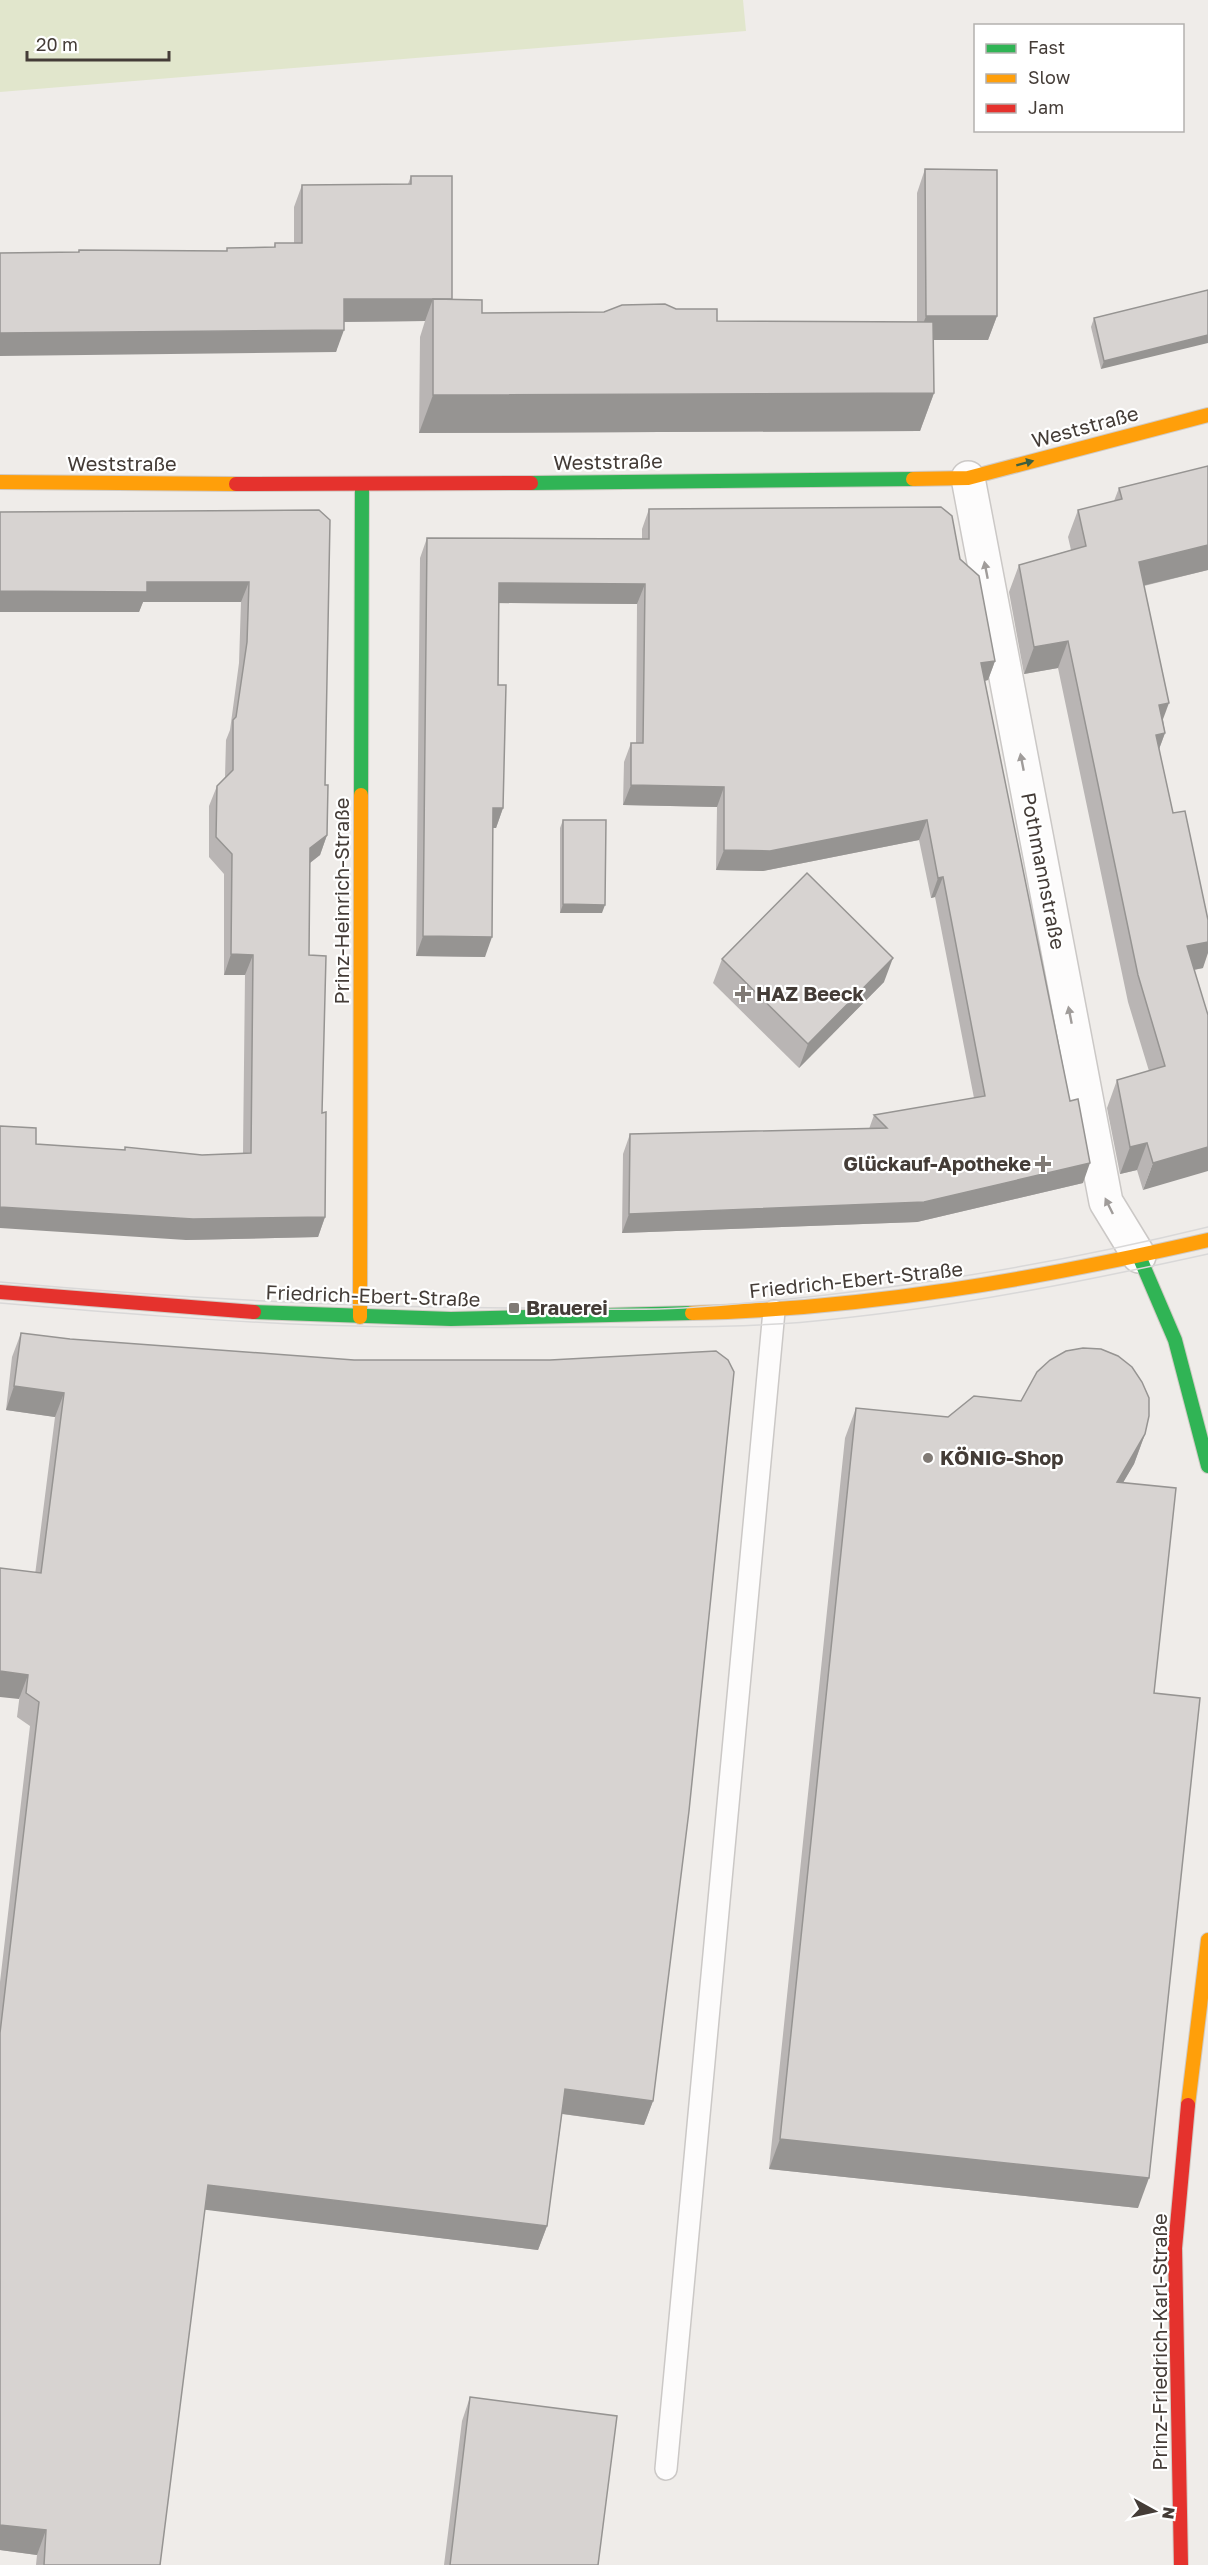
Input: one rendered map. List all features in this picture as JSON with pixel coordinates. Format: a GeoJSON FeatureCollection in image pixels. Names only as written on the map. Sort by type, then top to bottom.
{"type":"FeatureCollection","features":[{"type":"Feature","properties":{"kind":"street","name":"Weststraße"},"geometry":{"type":"LineString","coordinates":[[0,482],[362,485],[968,478],[1208,415]]}},
{"type":"Feature","properties":{"kind":"street","name":"Pothmannstraße"},"geometry":{"type":"LineString","coordinates":[[968,478],[1106,1202],[1139,1256]]}},
{"type":"Feature","properties":{"kind":"street","name":"Prinz-Heinrich-Straße"},"geometry":{"type":"LineString","coordinates":[[360,1317],[362,485]]}},
{"type":"Feature","properties":{"kind":"street","name":"Friedrich-Ebert-Straße"},"geometry":{"type":"LineString","coordinates":[[0,1292],[254,1312],[360,1317],[451,1319],[774,1311],[958,1290],[1139,1256],[1208,1240]]}},
{"type":"Feature","properties":{"kind":"street"},"geometry":{"type":"LineString","coordinates":[[1139,1256],[1175,1340],[1208,1466]]}},
{"type":"Feature","properties":{"kind":"street","name":"Prinz-Friedrich-Karl-Straße"},"geometry":{"type":"LineString","coordinates":[[1181,2565],[1175,2248],[1199,2079],[1208,1940]]}},
{"type":"Feature","properties":{"kind":"lane"},"geometry":{"type":"LineString","coordinates":[[666,2469],[774,1311]]}},
{"type":"Feature","properties":{"kind":"green space"},"geometry":{"type":"Polygon","coordinates":[[[0,0],[743,0],[746,31],[0,92],[0,0]]]}},
{"type":"Feature","properties":{"kind":"building"},"geometry":{"type":"Polygon","coordinates":[[[925,169],[997,170],[997,316],[926,316],[925,169]]]}},
{"type":"Feature","properties":{"kind":"building"},"geometry":{"type":"Polygon","coordinates":[[[411,176],[452,176],[452,299],[344,299],[344,330],[0,333],[0,253],[79,252],[79,250],[227,251],[227,248],[275,247],[275,243],[302,243],[302,185],[411,184],[411,176]]]}},
{"type":"Feature","properties":{"kind":"building"},"geometry":{"type":"Polygon","coordinates":[[[1208,290],[1208,335],[1104,361],[1094,318],[1208,290]]]}},
{"type":"Feature","properties":{"kind":"building"},"geometry":{"type":"Polygon","coordinates":[[[433,299],[482,300],[482,313],[604,312],[622,305],[665,304],[676,309],[717,309],[717,321],[933,322],[934,393],[433,395],[433,299]]]}},
{"type":"Feature","properties":{"kind":"building"},"geometry":{"type":"Polygon","coordinates":[[[1208,466],[1208,545],[1139,562],[1169,703],[1159,705],[1165,733],[1156,735],[1173,813],[1185,811],[1208,920],[1208,942],[1187,946],[1208,1015],[1208,1147],[1153,1163],[1147,1143],[1130,1147],[1117,1080],[1165,1066],[1138,975],[1068,641],[1034,647],[1019,565],[1086,546],[1078,510],[1122,499],[1119,488],[1208,466]]]}},
{"type":"Feature","properties":{"kind":"building"},"geometry":{"type":"Polygon","coordinates":[[[941,507],[952,516],[960,559],[979,576],[995,661],[981,663],[1070,1101],[1078,1099],[1090,1163],[924,1202],[629,1214],[630,1134],[887,1128],[874,1115],[985,1096],[943,877],[938,878],[927,820],[770,851],[724,850],[724,787],[631,785],[631,743],[643,743],[645,584],[499,583],[498,685],[506,685],[503,808],[493,808],[492,937],[423,936],[427,538],[649,539],[649,509],[941,507]]]}},
{"type":"Feature","properties":{"kind":"building"},"geometry":{"type":"Polygon","coordinates":[[[319,510],[330,520],[325,785],[328,785],[327,835],[310,848],[309,955],[326,956],[322,1113],[326,1112],[325,1217],[193,1219],[0,1207],[0,1126],[36,1128],[36,1144],[125,1150],[125,1147],[202,1155],[251,1153],[253,955],[231,954],[232,854],[216,837],[217,786],[233,770],[233,720],[236,717],[247,642],[249,582],[147,582],[147,592],[0,591],[0,512],[319,510]]]}},
{"type":"Feature","properties":{"kind":"building"},"geometry":{"type":"Polygon","coordinates":[[[563,820],[606,820],[605,905],[563,904],[563,820]]]}},
{"type":"Feature","properties":{"kind":"building"},"geometry":{"type":"Polygon","coordinates":[[[807,873],[893,958],[808,1044],[722,959],[807,873]]]}},
{"type":"Feature","properties":{"kind":"building"},"geometry":{"type":"Polygon","coordinates":[[[21,1333],[70,1339],[354,1360],[550,1360],[716,1351],[728,1360],[734,1372],[689,1811],[653,2101],[565,2089],[547,2226],[208,2185],[160,2565],[44,2565],[46,2530],[0,2525],[0,2033],[39,1702],[26,1693],[28,1675],[0,1671],[0,1568],[41,1573],[64,1393],[14,1386],[21,1333]]]}},
{"type":"Feature","properties":{"kind":"building"},"geometry":{"type":"Polygon","coordinates":[[[1083,1348],[1101,1349],[1118,1356],[1132,1367],[1149,1398],[1149,1416],[1145,1434],[1117,1482],[1176,1488],[1154,1693],[1200,1698],[1149,2178],[780,2139],[856,1408],[948,1417],[974,1396],[1021,1401],[1037,1372],[1050,1360],[1066,1351],[1083,1348]]]}},
{"type":"Feature","properties":{"kind":"building"},"geometry":{"type":"Polygon","coordinates":[[[470,2397],[617,2416],[598,2565],[450,2565],[470,2397]]]}},
{"type":"Feature","properties":{"kind":"tram line"},"geometry":{"type":"LineString","coordinates":[[0,1282],[131,1293],[328,1304],[459,1308],[683,1308],[816,1296],[947,1279],[1078,1256],[1208,1227]]}},
{"type":"Feature","properties":{"kind":"tram line"},"geometry":{"type":"LineString","coordinates":[[0,1303],[198,1319],[381,1327],[737,1326],[882,1314],[976,1300],[1208,1254]]}},
{"type":"Feature","properties":{"kind":"traffic: fast"},"geometry":{"type":"LineString","coordinates":[[531,483],[913,479]]}},
{"type":"Feature","properties":{"kind":"traffic: fast"},"geometry":{"type":"LineString","coordinates":[[361,795],[362,485]]}},
{"type":"Feature","properties":{"kind":"traffic: fast"},"geometry":{"type":"LineString","coordinates":[[1139,1256],[1175,1340],[1208,1466]]}},
{"type":"Feature","properties":{"kind":"traffic: fast"},"geometry":{"type":"LineString","coordinates":[[254,1312],[451,1319],[692,1313]]}},
{"type":"Feature","properties":{"kind":"traffic: slow"},"geometry":{"type":"LineString","coordinates":[[913,479],[968,478],[1208,415]]}},
{"type":"Feature","properties":{"kind":"traffic: slow"},"geometry":{"type":"LineString","coordinates":[[0,482],[236,484]]}},
{"type":"Feature","properties":{"kind":"traffic: slow"},"geometry":{"type":"LineString","coordinates":[[360,1317],[361,795]]}},
{"type":"Feature","properties":{"kind":"traffic: slow"},"geometry":{"type":"LineString","coordinates":[[692,1313],[822,1305],[952,1290],[1080,1267],[1208,1240]]}},
{"type":"Feature","properties":{"kind":"traffic: slow"},"geometry":{"type":"LineString","coordinates":[[1188,2105],[1208,1940]]}},
{"type":"Feature","properties":{"kind":"traffic: jam"},"geometry":{"type":"LineString","coordinates":[[236,484],[531,483]]}},
{"type":"Feature","properties":{"kind":"traffic: jam"},"geometry":{"type":"LineString","coordinates":[[0,1292],[254,1312]]}},
{"type":"Feature","properties":{"kind":"traffic: jam"},"geometry":{"type":"LineString","coordinates":[[1181,2565],[1175,2248],[1188,2105]]}},
{"type":"Feature","properties":{"kind":"place","name":"HAZ Beeck"},"geometry":{"type":"Point","coordinates":[743,994]}},
{"type":"Feature","properties":{"kind":"place","name":"Glückauf-Apotheke"},"geometry":{"type":"Point","coordinates":[1043,1164]}},
{"type":"Feature","properties":{"kind":"place","name":"Brauerei"},"geometry":{"type":"Point","coordinates":[514,1308]}},
{"type":"Feature","properties":{"kind":"place","name":"KÖNIG-Shop"},"geometry":{"type":"Point","coordinates":[928,1458]}}]}
